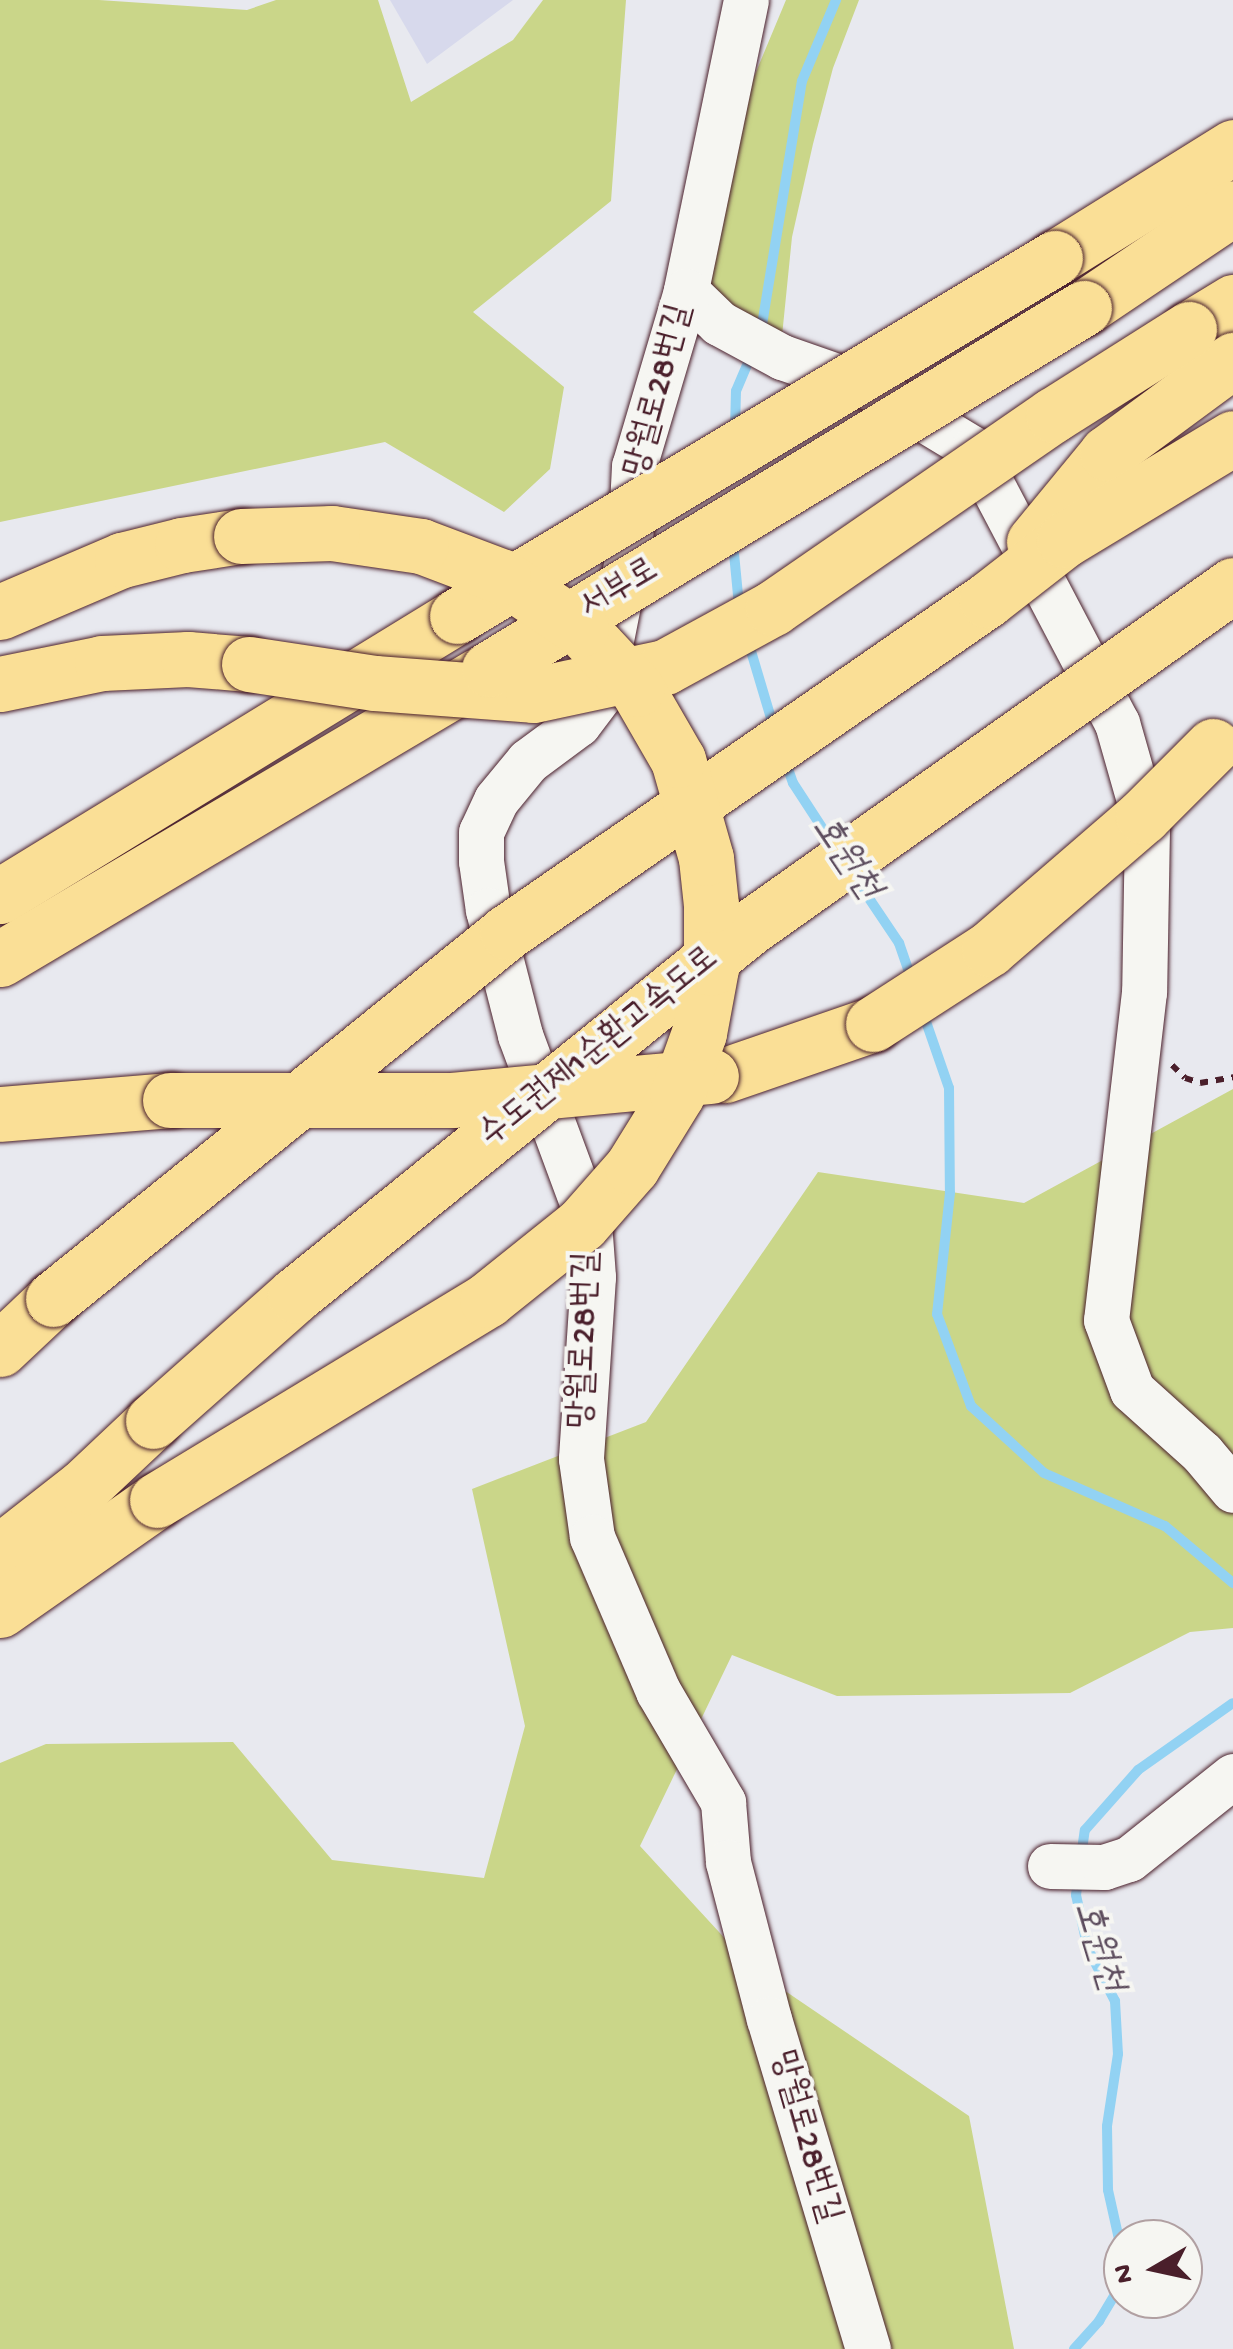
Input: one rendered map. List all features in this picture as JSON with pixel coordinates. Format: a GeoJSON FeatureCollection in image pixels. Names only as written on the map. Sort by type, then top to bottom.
{"type":"FeatureCollection","features":[{"type":"Feature","properties":{"kind":"highway","name":"서부로"},"geometry":{"type":"LineString","coordinates":[[0,896],[457,616],[1055,258],[1233,146]]}},
{"type":"Feature","properties":{"kind":"highway","name":"서부로"},"geometry":{"type":"LineString","coordinates":[[0,959],[489,669],[1084,308],[1233,208]]}},
{"type":"Feature","properties":{"kind":"highway"},"geometry":{"type":"LineString","coordinates":[[0,684],[102,663],[188,660],[249,664],[375,683],[533,695],[664,667],[773,608],[1053,415],[1211,315]]}},
{"type":"Feature","properties":{"kind":"highway"},"geometry":{"type":"LineString","coordinates":[[987,600],[1107,453],[1233,360]]}},
{"type":"Feature","properties":{"kind":"highway"},"geometry":{"type":"LineString","coordinates":[[0,1349],[54,1300],[507,932],[987,600],[1064,540],[1233,438]]}},
{"type":"Feature","properties":{"kind":"highway"},"geometry":{"type":"LineString","coordinates":[[0,612],[122,560],[241,536],[332,533],[421,546],[503,577],[581,630],[638,689],[682,771],[707,870],[710,968],[699,1033],[677,1094],[632,1167],[582,1224],[488,1300],[158,1500],[0,1610]]}},
{"type":"Feature","properties":{"kind":"highway","name":"수도권제1순환고속도로"},"geometry":{"type":"LineString","coordinates":[[0,1552],[83,1487],[295,1296],[748,928],[1233,586]]}},
{"type":"Feature","properties":{"kind":"highway"},"geometry":{"type":"LineString","coordinates":[[0,1114],[170,1100],[452,1100],[725,1075],[873,1024],[989,949],[1143,816],[1227,751]]}},
{"type":"Feature","properties":{"kind":"street","name":"망월로28번길"},"geometry":{"type":"LineString","coordinates":[[749,2],[686,292],[634,466],[630,544],[600,695],[578,724],[528,762],[496,800],[481,832],[481,861],[488,910],[520,1035],[589,1222],[593,1278],[580,1460],[592,1537],[658,1691],[723,1802],[728,1862],[770,2019],[868,2349]]}},
{"type":"Feature","properties":{"kind":"street"},"geometry":{"type":"LineString","coordinates":[[686,292],[719,323],[782,358],[874,389],[972,449],[1117,723],[1147,828],[1144,992],[1106,1320],[1132,1390],[1202,1453],[1233,1490]]}},
{"type":"Feature","properties":{"kind":"street"},"geometry":{"type":"LineString","coordinates":[[1050,1866],[1104,1867],[1129,1859],[1233,1776]]}},
{"type":"Feature","properties":{"kind":"path"},"geometry":{"type":"LineString","coordinates":[[1137,1050],[1169,1061],[1185,1078],[1200,1083],[1233,1077]]}},
{"type":"Feature","properties":{"kind":"shaded area"},"geometry":{"type":"Polygon","coordinates":[[[390,0],[513,0],[427,64],[390,0]]]}},
{"type":"Feature","properties":{"kind":"green space"},"geometry":{"type":"Polygon","coordinates":[[[0,0],[99,0],[247,10],[276,0],[378,0],[411,102],[513,40],[543,0],[626,0],[611,201],[473,312],[564,387],[550,469],[504,512],[385,442],[0,522],[0,0]]]}},
{"type":"Feature","properties":{"kind":"green space"},"geometry":{"type":"Polygon","coordinates":[[[786,0],[859,0],[833,68],[813,144],[792,237],[782,336],[704,291],[746,96],[786,0]]]}},
{"type":"Feature","properties":{"kind":"green space"},"geometry":{"type":"Polygon","coordinates":[[[1233,1089],[1233,1628],[1190,1632],[1070,1693],[837,1696],[732,1655],[640,1846],[753,1969],[969,2116],[1014,2349],[0,2349],[0,1763],[46,1744],[233,1742],[332,1860],[484,1878],[525,1726],[472,1489],[646,1422],[818,1172],[1024,1203],[1233,1089]]]}},
{"type":"Feature","properties":{"kind":"waterway","name":"호원천"},"geometry":{"type":"LineString","coordinates":[[761,331],[802,81],[836,0]]}},
{"type":"Feature","properties":{"kind":"waterway","name":"호원천"},"geometry":{"type":"LineString","coordinates":[[735,431],[736,391],[753,351]]}},
{"type":"Feature","properties":{"kind":"waterway","name":"호원천"},"geometry":{"type":"LineString","coordinates":[[733,543],[739,605]]}},
{"type":"Feature","properties":{"kind":"waterway","name":"호원천"},"geometry":{"type":"LineString","coordinates":[[748,641],[773,725]]}},
{"type":"Feature","properties":{"kind":"waterway","name":"호원천"},"geometry":{"type":"LineString","coordinates":[[785,760],[793,783],[836,849]]}},
{"type":"Feature","properties":{"kind":"waterway","name":"호원천"},"geometry":{"type":"LineString","coordinates":[[854,876],[899,943],[911,978]]}},
{"type":"Feature","properties":{"kind":"waterway","name":"호원천"},"geometry":{"type":"LineString","coordinates":[[923,1013],[949,1088],[950,1193],[937,1314],[971,1406],[1044,1473],[1165,1526],[1233,1583]]}},
{"type":"Feature","properties":{"kind":"waterway","name":"호원천"},"geometry":{"type":"LineString","coordinates":[[1081,1857],[1085,1830],[1138,1770],[1233,1703]]}},
{"type":"Feature","properties":{"kind":"waterway","name":"호원천"},"geometry":{"type":"LineString","coordinates":[[1078,1879],[1076,1895],[1088,1949],[1115,2001],[1118,2054],[1107,2126],[1108,2190],[1114,2219]]}},
{"type":"Feature","properties":{"kind":"waterway","name":"호원천"},"geometry":{"type":"LineString","coordinates":[[1074,2349],[1103,2314]]}}]}
